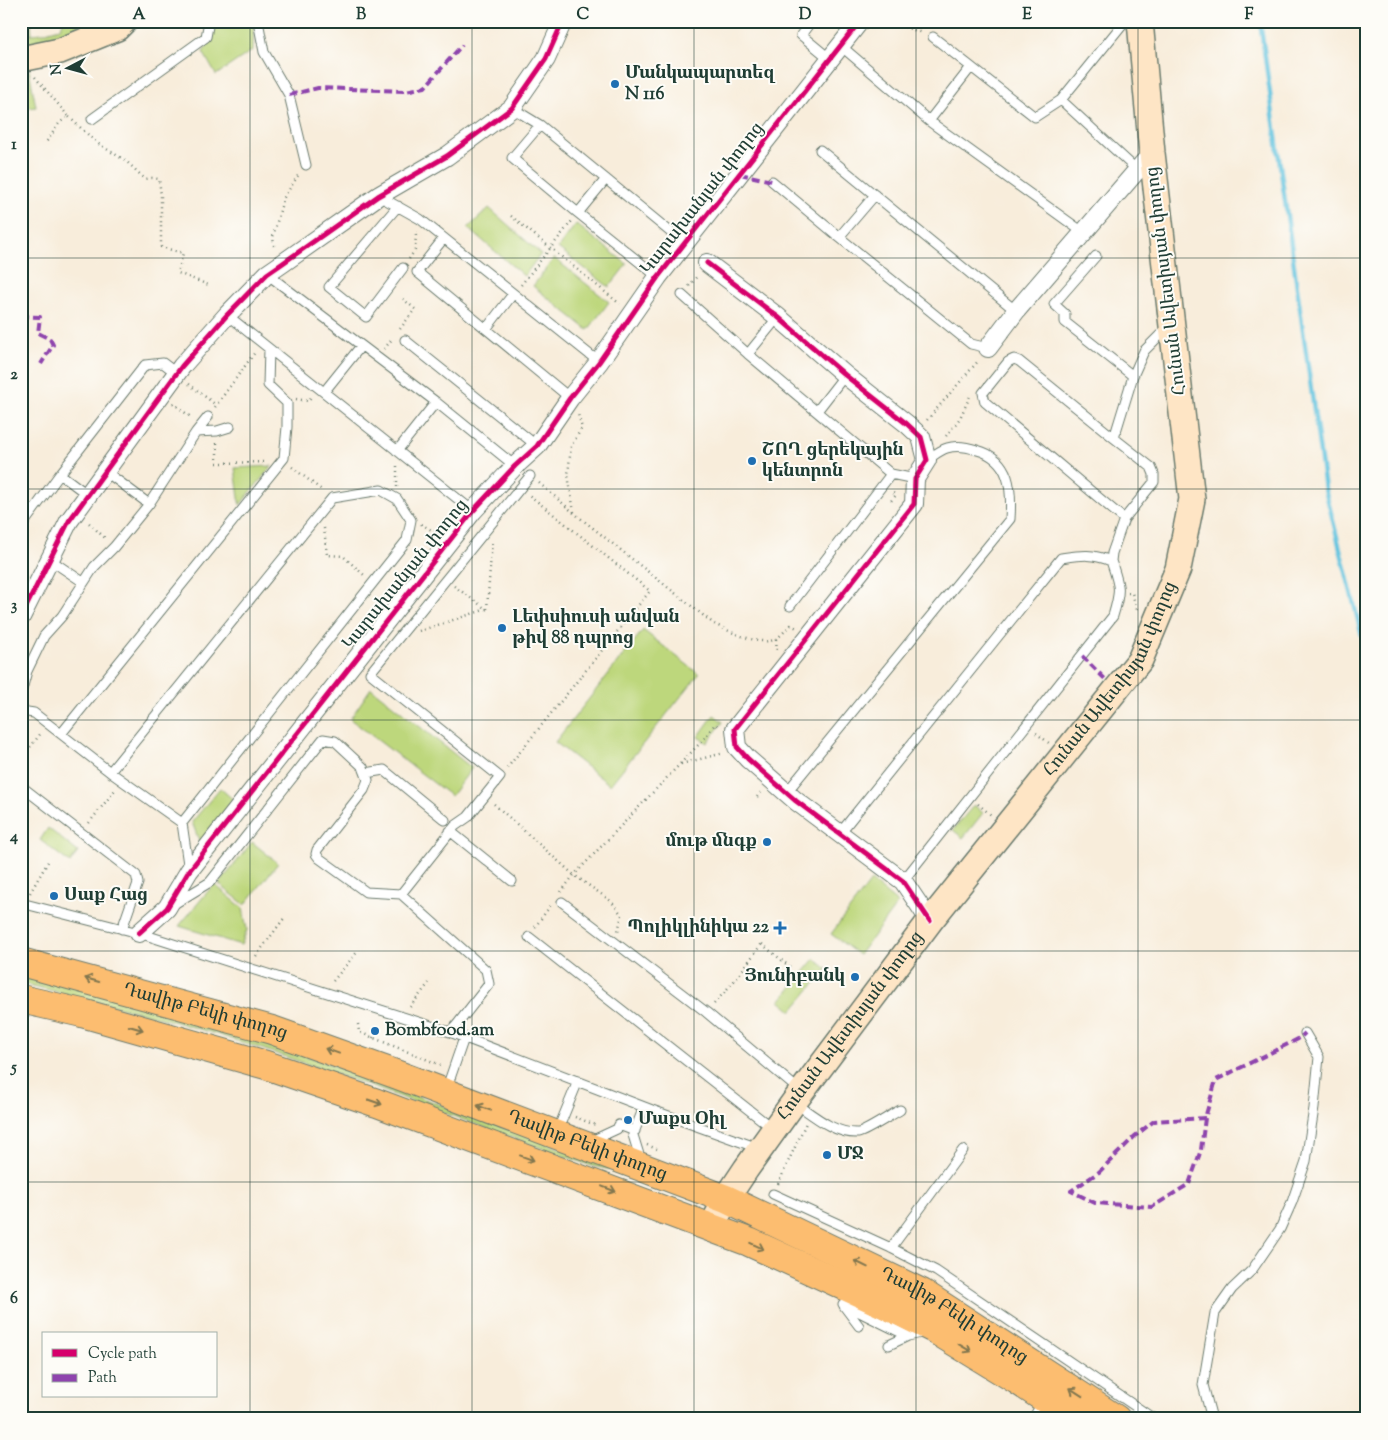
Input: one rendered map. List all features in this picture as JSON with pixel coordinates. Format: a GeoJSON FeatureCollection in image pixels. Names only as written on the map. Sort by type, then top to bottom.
{"type":"FeatureCollection","features":[{"type":"Feature","properties":{"kind":"main road"},"geometry":{"type":"LineString","coordinates":[[26,58],[60,51],[117,28],[124,21]]}},
{"type":"Feature","properties":{"kind":"main road","name":"Հունան Ավետիսյան փողոց"},"geometry":{"type":"LineString","coordinates":[[711,1228],[726,1199],[767,1139],[803,1103],[930,921],[1140,660],[1178,569],[1192,499],[1173,323],[1144,162],[1140,21]]}},
{"type":"Feature","properties":{"kind":"main road","name":"Դավիթ Բեկի փողոց"},"geometry":{"type":"LineString","coordinates":[[21,962],[272,1030],[449,1081],[556,1135],[726,1199],[922,1293],[1112,1416]]}},
{"type":"Feature","properties":{"kind":"main road","name":"Դավիթ Բեկի փողոց"},"geometry":{"type":"LineString","coordinates":[[21,998],[82,1013],[266,1065],[387,1106],[749,1242],[843,1295],[884,1304],[934,1330],[1017,1380],[1039,1408],[1075,1419]]}},
{"type":"Feature","properties":{"kind":"street"},"geometry":{"type":"LineString","coordinates":[[21,617],[69,521],[176,373],[227,315],[267,274],[378,196],[448,156],[512,108],[546,59],[563,21]]}},
{"type":"Feature","properties":{"kind":"street","name":"Կարախանյան փողոց"},"geometry":{"type":"LineString","coordinates":[[140,933],[167,908],[189,871],[473,511],[515,466],[537,446],[570,398],[599,362],[658,277],[860,21]]}},
{"type":"Feature","properties":{"kind":"street"},"geometry":{"type":"LineString","coordinates":[[983,354],[1016,311],[1144,162]]}},
{"type":"Feature","properties":{"kind":"street"},"geometry":{"type":"LineString","coordinates":[[707,263],[778,317],[845,376],[921,436],[927,460],[915,479],[914,504],[735,729],[737,748],[786,793],[903,881],[930,921]]}},
{"type":"Feature","properties":{"kind":"lane"},"geometry":{"type":"LineString","coordinates":[[92,119],[206,37],[209,21]]}},
{"type":"Feature","properties":{"kind":"lane"},"geometry":{"type":"LineString","coordinates":[[258,21],[264,52],[289,95],[306,165]]}},
{"type":"Feature","properties":{"kind":"lane"},"geometry":{"type":"LineString","coordinates":[[805,21],[808,24],[800,35],[836,52],[1084,233]]}},
{"type":"Feature","properties":{"kind":"lane"},"geometry":{"type":"LineString","coordinates":[[933,37],[1036,117],[1061,100],[1125,21]]}},
{"type":"Feature","properties":{"kind":"lane"},"geometry":{"type":"LineString","coordinates":[[928,120],[971,67]]}},
{"type":"Feature","properties":{"kind":"lane"},"geometry":{"type":"LineString","coordinates":[[1061,100],[1144,162]]}},
{"type":"Feature","properties":{"kind":"lane"},"geometry":{"type":"LineString","coordinates":[[512,108],[540,124],[685,244]]}},
{"type":"Feature","properties":{"kind":"lane"},"geometry":{"type":"LineString","coordinates":[[540,124],[512,158],[576,216],[658,277]]}},
{"type":"Feature","properties":{"kind":"lane"},"geometry":{"type":"LineString","coordinates":[[820,150],[1016,311]]}},
{"type":"Feature","properties":{"kind":"lane"},"geometry":{"type":"LineString","coordinates":[[576,216],[606,178]]}},
{"type":"Feature","properties":{"kind":"lane"},"geometry":{"type":"LineString","coordinates":[[772,181],[983,354]]}},
{"type":"Feature","properties":{"kind":"lane"},"geometry":{"type":"LineString","coordinates":[[840,237],[875,195]]}},
{"type":"Feature","properties":{"kind":"lane"},"geometry":{"type":"LineString","coordinates":[[378,196],[398,206],[429,226],[599,362]]}},
{"type":"Feature","properties":{"kind":"lane"},"geometry":{"type":"LineString","coordinates":[[398,206],[329,287],[366,317],[403,268]]}},
{"type":"Feature","properties":{"kind":"lane"},"geometry":{"type":"LineString","coordinates":[[444,238],[417,272],[570,398]]}},
{"type":"Feature","properties":{"kind":"lane"},"geometry":{"type":"LineString","coordinates":[[1096,256],[1054,304],[1065,314],[1066,322],[1133,376]]}},
{"type":"Feature","properties":{"kind":"lane"},"geometry":{"type":"LineString","coordinates":[[267,274],[436,402],[515,466]]}},
{"type":"Feature","properties":{"kind":"lane"},"geometry":{"type":"LineString","coordinates":[[486,329],[514,294]]}},
{"type":"Feature","properties":{"kind":"lane"},"geometry":{"type":"LineString","coordinates":[[682,295],[748,354],[891,474],[915,479]]}},
{"type":"Feature","properties":{"kind":"lane"},"geometry":{"type":"LineString","coordinates":[[227,315],[473,511]]}},
{"type":"Feature","properties":{"kind":"lane"},"geometry":{"type":"LineString","coordinates":[[748,354],[778,317]]}},
{"type":"Feature","properties":{"kind":"lane"},"geometry":{"type":"LineString","coordinates":[[1114,438],[1133,376],[1144,351],[1173,323]]}},
{"type":"Feature","properties":{"kind":"lane"},"geometry":{"type":"LineString","coordinates":[[405,340],[537,446]]}},
{"type":"Feature","properties":{"kind":"lane"},"geometry":{"type":"LineString","coordinates":[[60,734],[284,458],[287,403],[268,385],[265,346]]}},
{"type":"Feature","properties":{"kind":"lane"},"geometry":{"type":"LineString","coordinates":[[324,392],[361,346]]}},
{"type":"Feature","properties":{"kind":"lane"},"geometry":{"type":"LineString","coordinates":[[903,881],[1113,616],[1120,595],[1117,579],[1110,561],[1112,553],[1124,519],[1154,482],[1152,468],[1019,361],[1014,359],[1008,362],[983,393],[985,402],[1124,519]]}},
{"type":"Feature","properties":{"kind":"lane"},"geometry":{"type":"LineString","coordinates":[[21,528],[60,474],[145,365],[163,363],[176,373]]}},
{"type":"Feature","properties":{"kind":"lane"},"geometry":{"type":"LineString","coordinates":[[817,411],[845,376]]}},
{"type":"Feature","properties":{"kind":"lane"},"geometry":{"type":"LineString","coordinates":[[397,451],[436,402]]}},
{"type":"Feature","properties":{"kind":"lane"},"geometry":{"type":"LineString","coordinates":[[21,693],[27,671],[44,636],[62,616],[94,567],[114,547],[149,504],[198,429],[208,417]]}},
{"type":"Feature","properties":{"kind":"lane"},"geometry":{"type":"LineString","coordinates":[[198,429],[217,431],[230,427]]}},
{"type":"Feature","properties":{"kind":"lane"},"geometry":{"type":"LineString","coordinates":[[786,793],[1010,519],[1012,493],[1007,476],[998,460],[987,452],[968,447],[947,448],[927,460]]}},
{"type":"Feature","properties":{"kind":"lane"},"geometry":{"type":"LineString","coordinates":[[105,471],[149,504]]}},
{"type":"Feature","properties":{"kind":"lane"},"geometry":{"type":"LineString","coordinates":[[60,474],[88,495]]}},
{"type":"Feature","properties":{"kind":"lane"},"geometry":{"type":"LineString","coordinates":[[790,606],[891,474]]}},
{"type":"Feature","properties":{"kind":"lane"},"geometry":{"type":"LineString","coordinates":[[401,894],[450,831],[468,817],[500,777],[370,673],[530,476]]}},
{"type":"Feature","properties":{"kind":"lane"},"geometry":{"type":"LineString","coordinates":[[110,772],[332,498],[381,490],[397,499],[410,520],[407,540],[182,823]]}},
{"type":"Feature","properties":{"kind":"lane"},"geometry":{"type":"LineString","coordinates":[[840,832],[1061,558],[1080,555],[1098,556],[1110,561]]}},
{"type":"Feature","properties":{"kind":"lane"},"geometry":{"type":"LineString","coordinates":[[49,559],[83,582]]}},
{"type":"Feature","properties":{"kind":"lane"},"geometry":{"type":"LineString","coordinates":[[21,710],[34,713],[110,772],[182,823],[189,871]]}},
{"type":"Feature","properties":{"kind":"lane"},"geometry":{"type":"LineString","coordinates":[[167,908],[210,882],[324,739],[335,741],[363,767],[368,780],[364,790],[317,850],[316,854],[366,892],[401,894],[486,970],[489,984],[450,1032]]}},
{"type":"Feature","properties":{"kind":"lane"},"geometry":{"type":"LineString","coordinates":[[366,773],[384,770],[445,820]]}},
{"type":"Feature","properties":{"kind":"lane"},"geometry":{"type":"LineString","coordinates":[[21,786],[136,875],[138,883],[122,929]]}},
{"type":"Feature","properties":{"kind":"lane"},"geometry":{"type":"LineString","coordinates":[[450,831],[512,881]]}},
{"type":"Feature","properties":{"kind":"lane"},"geometry":{"type":"LineString","coordinates":[[559,899],[706,1012],[827,1125],[842,1131],[859,1133],[900,1110]]}},
{"type":"Feature","properties":{"kind":"lane"},"geometry":{"type":"LineString","coordinates":[[21,903],[140,933],[450,1032],[644,1107],[767,1139]]}},
{"type":"Feature","properties":{"kind":"lane"},"geometry":{"type":"LineString","coordinates":[[529,937],[767,1139]]}},
{"type":"Feature","properties":{"kind":"lane"},"geometry":{"type":"LineString","coordinates":[[1212,1419],[1203,1385],[1215,1313],[1232,1289],[1252,1270],[1280,1229],[1292,1202],[1306,1161],[1314,1108],[1318,1057],[1305,1033]]}},
{"type":"Feature","properties":{"kind":"lane"},"geometry":{"type":"LineString","coordinates":[[449,1081],[464,1038]]}},
{"type":"Feature","properties":{"kind":"lane"},"geometry":{"type":"LineString","coordinates":[[556,1135],[578,1081]]}},
{"type":"Feature","properties":{"kind":"lane"},"geometry":{"type":"LineString","coordinates":[[643,1168],[633,1135],[644,1107]]}},
{"type":"Feature","properties":{"kind":"lane"},"geometry":{"type":"LineString","coordinates":[[582,1145],[617,1129],[620,1125],[635,1131]]}},
{"type":"Feature","properties":{"kind":"lane"},"geometry":{"type":"LineString","coordinates":[[891,1248],[963,1150]]}},
{"type":"Feature","properties":{"kind":"lane"},"geometry":{"type":"LineString","coordinates":[[773,1194],[891,1248],[936,1272],[1154,1419]]}},
{"type":"Feature","properties":{"kind":"lane"},"geometry":{"type":"LineString","coordinates":[[843,1295],[859,1326]]}},
{"type":"Feature","properties":{"kind":"lane"},"geometry":{"type":"LineString","coordinates":[[843,1295],[908,1336]]}},
{"type":"Feature","properties":{"kind":"lane"},"geometry":{"type":"LineString","coordinates":[[889,1345],[908,1336],[934,1330]]}},
{"type":"Feature","properties":{"kind":"lane"},"geometry":{"type":"LineString","coordinates":[[1097,1380],[1112,1416]]}},
{"type":"Feature","properties":{"kind":"path"},"geometry":{"type":"LineString","coordinates":[[880,21],[902,26],[933,37]]}},
{"type":"Feature","properties":{"kind":"path"},"geometry":{"type":"LineString","coordinates":[[26,58],[36,79],[69,117],[97,143],[126,161],[145,179],[159,179],[161,247],[183,253],[178,273],[211,286]]}},
{"type":"Feature","properties":{"kind":"path"},"geometry":{"type":"LineString","coordinates":[[46,142],[54,134],[61,120],[69,117]]}},
{"type":"Feature","properties":{"kind":"path"},"geometry":{"type":"LineString","coordinates":[[274,246],[273,237],[283,199],[306,165]]}},
{"type":"Feature","properties":{"kind":"path"},"geometry":{"type":"LineString","coordinates":[[511,216],[625,308]]}},
{"type":"Feature","properties":{"kind":"path"},"geometry":{"type":"LineString","coordinates":[[520,286],[576,216]]}},
{"type":"Feature","properties":{"kind":"path"},"geometry":{"type":"LineString","coordinates":[[403,268],[414,250],[416,233],[429,226]]}},
{"type":"Feature","properties":{"kind":"path"},"geometry":{"type":"LineString","coordinates":[[682,295],[707,263]]}},
{"type":"Feature","properties":{"kind":"path"},"geometry":{"type":"LineString","coordinates":[[390,342],[415,309],[403,299]]}},
{"type":"Feature","properties":{"kind":"path"},"geometry":{"type":"LineString","coordinates":[[208,417],[265,346]]}},
{"type":"Feature","properties":{"kind":"path"},"geometry":{"type":"LineString","coordinates":[[925,423],[983,354]]}},
{"type":"Feature","properties":{"kind":"path"},"geometry":{"type":"LineString","coordinates":[[176,373],[216,406]]}},
{"type":"Feature","properties":{"kind":"path"},"geometry":{"type":"LineString","coordinates":[[945,437],[960,418],[972,390],[983,397]]}},
{"type":"Feature","properties":{"kind":"path"},"geometry":{"type":"LineString","coordinates":[[570,398],[577,406],[582,428],[571,446],[568,475],[574,513]]}},
{"type":"Feature","properties":{"kind":"path"},"geometry":{"type":"LineString","coordinates":[[171,402],[198,429]]}},
{"type":"Feature","properties":{"kind":"path"},"geometry":{"type":"LineString","coordinates":[[217,431],[217,464],[280,462]]}},
{"type":"Feature","properties":{"kind":"path"},"geometry":{"type":"LineString","coordinates":[[290,465],[332,498]]}},
{"type":"Feature","properties":{"kind":"path"},"geometry":{"type":"LineString","coordinates":[[530,476],[714,624],[738,635],[763,641],[776,639]]}},
{"type":"Feature","properties":{"kind":"path"},"geometry":{"type":"LineString","coordinates":[[498,779],[650,591],[520,489]]}},
{"type":"Feature","properties":{"kind":"path"},"geometry":{"type":"LineString","coordinates":[[322,512],[327,555],[343,556],[373,582]]}},
{"type":"Feature","properties":{"kind":"path"},"geometry":{"type":"LineString","coordinates":[[487,609],[494,520]]}},
{"type":"Feature","properties":{"kind":"path"},"geometry":{"type":"LineString","coordinates":[[89,523],[114,547]]}},
{"type":"Feature","properties":{"kind":"path"},"geometry":{"type":"LineString","coordinates":[[446,580],[487,609]]}},
{"type":"Feature","properties":{"kind":"path"},"geometry":{"type":"LineString","coordinates":[[1120,595],[1132,593],[1139,618]]}},
{"type":"Feature","properties":{"kind":"path"},"geometry":{"type":"LineString","coordinates":[[399,638],[487,609]]}},
{"type":"Feature","properties":{"kind":"path"},"geometry":{"type":"LineString","coordinates":[[21,759],[48,724]]}},
{"type":"Feature","properties":{"kind":"path"},"geometry":{"type":"LineString","coordinates":[[529,937],[559,899],[574,875],[680,764],[715,724],[719,727]]}},
{"type":"Feature","properties":{"kind":"path"},"geometry":{"type":"LineString","coordinates":[[1027,725],[1054,747]]}},
{"type":"Feature","properties":{"kind":"path"},"geometry":{"type":"LineString","coordinates":[[680,764],[725,753]]}},
{"type":"Feature","properties":{"kind":"path"},"geometry":{"type":"LineString","coordinates":[[82,832],[123,781]]}},
{"type":"Feature","properties":{"kind":"path"},"geometry":{"type":"LineString","coordinates":[[486,796],[574,875],[611,901],[622,915],[620,928],[612,940]]}},
{"type":"Feature","properties":{"kind":"path"},"geometry":{"type":"LineString","coordinates":[[969,797],[995,818]]}},
{"type":"Feature","properties":{"kind":"path"},"geometry":{"type":"LineString","coordinates":[[29,894],[49,860]]}},
{"type":"Feature","properties":{"kind":"path"},"geometry":{"type":"LineString","coordinates":[[256,956],[285,917]]}},
{"type":"Feature","properties":{"kind":"path"},"geometry":{"type":"LineString","coordinates":[[706,1012],[735,980],[762,943],[790,967]]}},
{"type":"Feature","properties":{"kind":"path"},"geometry":{"type":"LineString","coordinates":[[333,981],[358,951]]}},
{"type":"Feature","properties":{"kind":"path"},"geometry":{"type":"LineString","coordinates":[[408,1008],[429,983]]}},
{"type":"Feature","properties":{"kind":"path"},"geometry":{"type":"LineString","coordinates":[[358,1024],[359,1032],[449,1081]]}},
{"type":"Feature","properties":{"kind":"path"},"geometry":{"type":"LineString","coordinates":[[373,1038],[376,1030]]}},
{"type":"Feature","properties":{"kind":"path"},"geometry":{"type":"LineString","coordinates":[[773,1194],[805,1125],[803,1103]]}},
{"type":"Feature","properties":{"kind":"green space"},"geometry":{"type":"Polygon","coordinates":[[[21,21],[31,21],[32,34],[21,34],[21,21]]]}},
{"type":"Feature","properties":{"kind":"green space"},"geometry":{"type":"Polygon","coordinates":[[[64,21],[86,21],[55,37],[21,46],[21,35],[42,33],[60,28],[64,21]]]}},
{"type":"Feature","properties":{"kind":"green space"},"geometry":{"type":"Polygon","coordinates":[[[213,21],[254,21],[253,50],[216,75],[203,52],[212,39],[213,21]]]}},
{"type":"Feature","properties":{"kind":"green space"},"geometry":{"type":"Polygon","coordinates":[[[29,70],[36,107],[21,109],[21,71],[29,70]]]}},
{"type":"Feature","properties":{"kind":"green space"},"geometry":{"type":"Polygon","coordinates":[[[489,208],[541,254],[524,276],[468,228],[489,208]]]}},
{"type":"Feature","properties":{"kind":"green space"},"geometry":{"type":"Polygon","coordinates":[[[576,224],[627,264],[609,287],[558,248],[576,224]]]}},
{"type":"Feature","properties":{"kind":"green space"},"geometry":{"type":"Polygon","coordinates":[[[554,258],[609,302],[588,330],[533,286],[554,258]]]}},
{"type":"Feature","properties":{"kind":"green space"},"geometry":{"type":"Polygon","coordinates":[[[272,466],[240,505],[235,468],[272,466]]]}},
{"type":"Feature","properties":{"kind":"green space"},"geometry":{"type":"Polygon","coordinates":[[[643,630],[699,674],[610,785],[555,742],[643,630]]]}},
{"type":"Feature","properties":{"kind":"green space"},"geometry":{"type":"Polygon","coordinates":[[[371,688],[472,768],[451,796],[350,719],[371,688]]]}},
{"type":"Feature","properties":{"kind":"green space"},"geometry":{"type":"Polygon","coordinates":[[[714,715],[723,722],[707,743],[698,737],[714,715]]]}},
{"type":"Feature","properties":{"kind":"green space"},"geometry":{"type":"Polygon","coordinates":[[[220,788],[236,802],[201,846],[192,822],[220,788]]]}},
{"type":"Feature","properties":{"kind":"green space"},"geometry":{"type":"Polygon","coordinates":[[[974,805],[983,813],[963,838],[953,830],[974,805]]]}},
{"type":"Feature","properties":{"kind":"green space"},"geometry":{"type":"Polygon","coordinates":[[[48,828],[78,852],[70,863],[40,840],[48,828]]]}},
{"type":"Feature","properties":{"kind":"green space"},"geometry":{"type":"Polygon","coordinates":[[[252,842],[278,863],[245,905],[219,884],[252,842]]]}},
{"type":"Feature","properties":{"kind":"green space"},"geometry":{"type":"Polygon","coordinates":[[[871,881],[898,903],[859,955],[831,934],[871,881]]]}},
{"type":"Feature","properties":{"kind":"green space"},"geometry":{"type":"Polygon","coordinates":[[[214,884],[243,908],[247,930],[241,945],[179,926],[214,884]]]}},
{"type":"Feature","properties":{"kind":"green space"},"geometry":{"type":"Polygon","coordinates":[[[815,959],[827,969],[792,1011],[780,1001],[815,959]]]}},
{"type":"Feature","properties":{"kind":"green space"},"geometry":{"type":"Polygon","coordinates":[[[21,971],[253,1036],[624,1172],[592,1166],[358,1082],[216,1034],[143,1013],[21,983],[21,971]]]}},
{"type":"Feature","properties":{"kind":"waterway"},"geometry":{"type":"LineString","coordinates":[[1260,21],[1325,489],[1367,656]]}},
{"type":"Feature","properties":{"kind":"marked path"},"geometry":{"type":"LineString","coordinates":[[289,95],[318,88],[406,91],[425,87],[462,45]]}},
{"type":"Feature","properties":{"kind":"marked path"},"geometry":{"type":"LineString","coordinates":[[740,174],[772,181]]}},
{"type":"Feature","properties":{"kind":"marked path"},"geometry":{"type":"LineString","coordinates":[[21,316],[40,317],[38,333],[50,339],[53,345],[41,364]]}},
{"type":"Feature","properties":{"kind":"marked path"},"geometry":{"type":"LineString","coordinates":[[1082,656],[1107,681]]}},
{"type":"Feature","properties":{"kind":"marked path"},"geometry":{"type":"LineString","coordinates":[[1205,1118],[1201,1150],[1189,1184],[1152,1207],[1095,1203],[1071,1191],[1099,1172],[1135,1136],[1154,1121],[1205,1118],[1216,1080],[1300,1038],[1305,1033]]}},
{"type":"Feature","properties":{"kind":"cycle path"},"geometry":{"type":"LineString","coordinates":[[21,617],[69,521],[182,366],[227,315],[267,274],[378,196],[447,156],[512,108],[546,59],[563,21]]}},
{"type":"Feature","properties":{"kind":"cycle path"},"geometry":{"type":"LineString","coordinates":[[139,933],[167,908],[189,871],[473,511],[515,466],[537,446],[570,398],[599,362],[658,277],[860,21]]}},
{"type":"Feature","properties":{"kind":"cycle path"},"geometry":{"type":"LineString","coordinates":[[707,263],[778,317],[921,437],[927,460],[915,479],[914,504],[735,729],[737,747],[748,759],[796,801],[903,881],[930,921]]}},
{"type":"Feature","properties":{"kind":"place","name":"Մանկապարտեզ N 116"},"geometry":{"type":"Point","coordinates":[615,84]}},
{"type":"Feature","properties":{"kind":"place","name":"ՇՈՂ ցերեկային կենտրոն"},"geometry":{"type":"Point","coordinates":[752,461]}},
{"type":"Feature","properties":{"kind":"place","name":"Լեփսիուսի անվան թիվ 88 դպրոց"},"geometry":{"type":"Point","coordinates":[502,628]}},
{"type":"Feature","properties":{"kind":"place","name":"մութ մնգք"},"geometry":{"type":"Point","coordinates":[767,842]}},
{"type":"Feature","properties":{"kind":"place","name":"Սաք Հաց"},"geometry":{"type":"Point","coordinates":[54,896]}},
{"type":"Feature","properties":{"kind":"place","name":"Պոլիկլինիկա 22"},"geometry":{"type":"Point","coordinates":[780,928]}},
{"type":"Feature","properties":{"kind":"place","name":"Յունիբանկ"},"geometry":{"type":"Point","coordinates":[855,977]}},
{"type":"Feature","properties":{"kind":"place","name":"Bombfood.am"},"geometry":{"type":"Point","coordinates":[375,1031]}},
{"type":"Feature","properties":{"kind":"place","name":"Մաքս Օիլ"},"geometry":{"type":"Point","coordinates":[628,1120]}},
{"type":"Feature","properties":{"kind":"place","name":"ՄՋ"},"geometry":{"type":"Point","coordinates":[827,1155]}}]}
